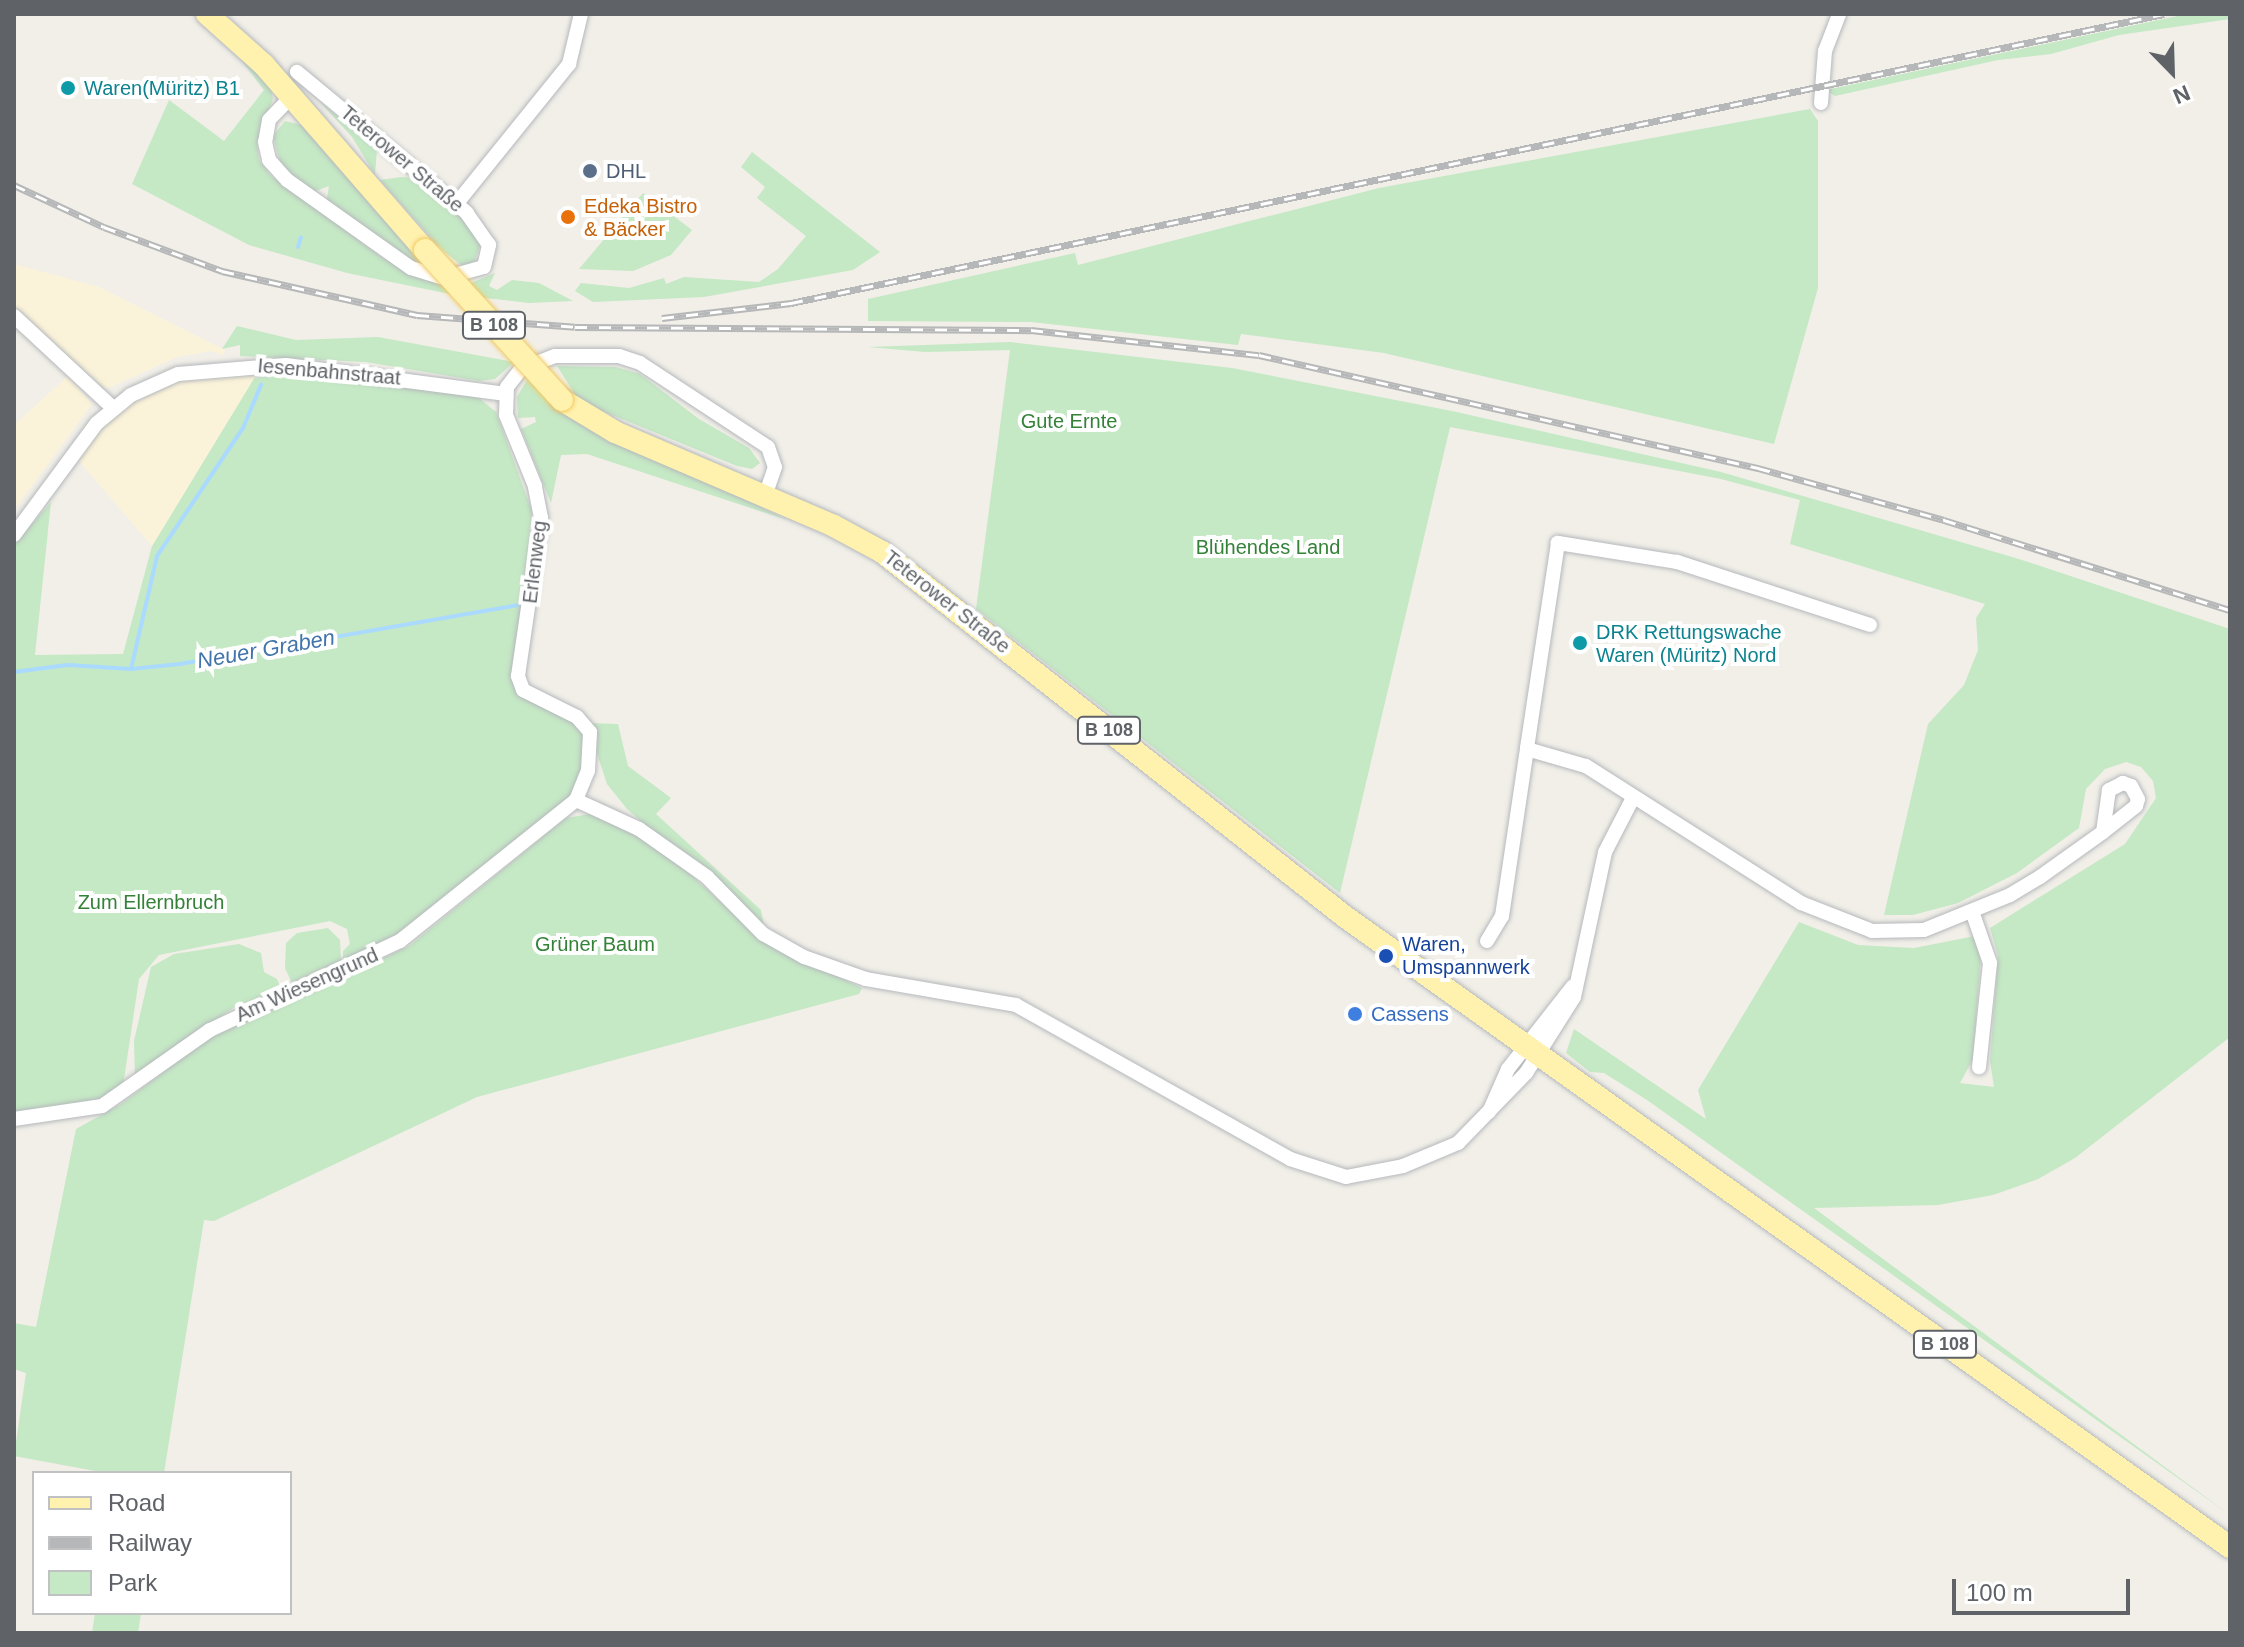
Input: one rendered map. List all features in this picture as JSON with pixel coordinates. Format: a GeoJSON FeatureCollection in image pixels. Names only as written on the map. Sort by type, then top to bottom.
{"type":"FeatureCollection","features":[{"type":"Feature","properties":{"kind":"main road","name":"Teterower Straße"},"geometry":{"type":"LineString","coordinates":[[207,14],[292,96],[425,250],[562,400],[615,432],[768,490],[860,538],[903,567],[1422,973],[1457,992],[1480,1015],[1534,1054]]}},
{"type":"Feature","properties":{"kind":"main road","name":"B 108"},"geometry":{"type":"LineString","coordinates":[[1534,1054],[2230,1547]]}},
{"type":"Feature","properties":{"kind":"street"},"geometry":{"type":"LineString","coordinates":[[457,203],[569,64],[581,14]]}},
{"type":"Feature","properties":{"kind":"street"},"geometry":{"type":"LineString","coordinates":[[1821,103],[1825,51],[1839,14]]}},
{"type":"Feature","properties":{"kind":"street","name":"Teterower Straße"},"geometry":{"type":"LineString","coordinates":[[292,96],[269,120],[265,142],[269,160],[287,180],[386,255],[444,278],[479,271],[490,257],[489,245],[457,203],[297,72]]}},
{"type":"Feature","properties":{"kind":"street"},"geometry":{"type":"LineString","coordinates":[[14,316],[113,408]]}},
{"type":"Feature","properties":{"kind":"street"},"geometry":{"type":"LineString","coordinates":[[506,394],[515,374],[539,360],[629,358],[719,419],[762,441],[774,460],[768,490]]}},
{"type":"Feature","properties":{"kind":"street","name":"Iesenbahnstraat"},"geometry":{"type":"LineString","coordinates":[[14,535],[113,408],[178,374],[237,366],[345,370],[506,394]]}},
{"type":"Feature","properties":{"kind":"street","name":"Erlenweg"},"geometry":{"type":"LineString","coordinates":[[506,394],[508,426],[541,510],[519,683],[523,690],[577,717],[590,732],[588,771],[576,800]]}},
{"type":"Feature","properties":{"kind":"street"},"geometry":{"type":"LineString","coordinates":[[1487,941],[1502,916],[1558,543],[1677,562],[1870,625]]}},
{"type":"Feature","properties":{"kind":"street"},"geometry":{"type":"LineString","coordinates":[[1527,749],[1586,766],[1801,903],[1848,925],[1898,933],[1973,914],[2040,877],[2103,832]]}},
{"type":"Feature","properties":{"kind":"street"},"geometry":{"type":"LineString","coordinates":[[576,800],[635,826],[707,877],[763,934],[804,957],[866,979],[1016,1005],[1318,1172],[1346,1177],[1403,1166],[1447,1150],[1484,1117],[1492,1098],[1534,1054],[1573,986],[1605,852],[1633,798]]}},
{"type":"Feature","properties":{"kind":"street","name":"Am Wiesengrund"},"geometry":{"type":"LineString","coordinates":[[14,1119],[102,1106],[210,1030],[389,947],[576,800]]}},
{"type":"Feature","properties":{"kind":"street"},"geometry":{"type":"LineString","coordinates":[[1973,914],[1990,963],[1979,1067]]}},
{"type":"Feature","properties":{"kind":"green space"},"geometry":{"type":"Polygon","coordinates":[[[2187,14],[2230,14],[2230,19],[2119,35],[2051,54],[1998,60],[1835,96],[1826,90],[2187,14]]]}},
{"type":"Feature","properties":{"kind":"green space"},"geometry":{"type":"Polygon","coordinates":[[[234,51],[271,88],[273,99],[257,142],[259,160],[271,176],[384,259],[422,278],[441,284],[471,283],[495,273],[489,286],[497,290],[512,280],[539,283],[573,301],[529,303],[450,294],[347,273],[249,245],[132,184],[169,100],[224,141],[264,90],[234,51]]]}},
{"type":"Feature","properties":{"kind":"green space"},"geometry":{"type":"Polygon","coordinates":[[[320,102],[377,149],[375,175],[352,137],[320,102]]]}},
{"type":"Feature","properties":{"kind":"green space"},"geometry":{"type":"Polygon","coordinates":[[[1810,109],[1818,121],[1818,288],[1774,444],[1384,353],[1241,334],[1238,345],[1031,322],[868,321],[868,299],[1075,253],[1078,265],[1379,188],[1810,109]]]}},
{"type":"Feature","properties":{"kind":"green space"},"geometry":{"type":"Polygon","coordinates":[[[285,121],[306,126],[428,267],[414,264],[326,204],[329,186],[311,193],[281,165],[273,136],[285,121]]]}},
{"type":"Feature","properties":{"kind":"green space"},"geometry":{"type":"Polygon","coordinates":[[[752,152],[880,252],[853,270],[704,297],[593,302],[575,291],[581,283],[629,288],[664,278],[666,284],[684,277],[759,282],[778,269],[806,236],[757,198],[765,187],[741,167],[752,152]]]}},
{"type":"Feature","properties":{"kind":"green space"},"geometry":{"type":"Polygon","coordinates":[[[417,178],[454,207],[481,242],[474,264],[465,268],[442,250],[380,180],[417,178]]]}},
{"type":"Feature","properties":{"kind":"green space"},"geometry":{"type":"Polygon","coordinates":[[[643,193],[692,230],[671,255],[633,271],[579,269],[643,193]]]}},
{"type":"Feature","properties":{"kind":"green space"},"geometry":{"type":"Polygon","coordinates":[[[237,326],[296,340],[378,337],[514,362],[495,379],[479,381],[366,362],[240,356],[240,345],[222,349],[237,326]]]}},
{"type":"Feature","properties":{"kind":"green space"},"geometry":{"type":"Polygon","coordinates":[[[1010,342],[1232,368],[1452,411],[1721,472],[2019,559],[2230,629],[2230,1037],[2075,1158],[2038,1179],[1993,1195],[1938,1205],[1814,1208],[2230,1515],[1647,1100],[1604,1073],[1590,1072],[1566,1053],[1574,1029],[1706,1119],[1698,1090],[1799,922],[1858,945],[1914,948],[1975,936],[1981,955],[1973,1059],[1960,1083],[1994,1087],[1990,1061],[1998,956],[1990,928],[2125,844],[2156,798],[2153,781],[2141,767],[2126,762],[2105,769],[2086,789],[2079,828],[2017,873],[1958,903],[1913,915],[1884,915],[1928,724],[1964,685],[1978,650],[1976,618],[1985,604],[1790,544],[1800,500],[1721,479],[1450,427],[1340,893],[976,609],[1010,350],[925,352],[868,347],[1010,342]]]}},
{"type":"Feature","properties":{"kind":"green space"},"geometry":{"type":"Polygon","coordinates":[[[557,366],[616,367],[640,374],[699,419],[749,448],[760,463],[752,469],[737,466],[600,410],[576,396],[557,366]]]}},
{"type":"Feature","properties":{"kind":"green space","name":"Zum Ellernbruch"},"geometry":{"type":"Polygon","coordinates":[[[294,372],[382,380],[479,398],[496,412],[532,511],[514,686],[523,698],[575,720],[586,734],[583,770],[566,804],[396,938],[343,961],[343,951],[350,944],[347,929],[330,921],[159,955],[139,979],[123,1086],[97,1101],[14,1112],[14,545],[51,502],[35,655],[123,654],[152,546],[254,378],[294,372]]]}},
{"type":"Feature","properties":{"kind":"green space"},"geometry":{"type":"Polygon","coordinates":[[[528,378],[550,404],[787,520],[587,454],[561,455],[551,503],[521,429],[536,422],[535,417],[518,418],[517,397],[528,378]]]}},
{"type":"Feature","properties":{"kind":"green space"},"geometry":{"type":"Polygon","coordinates":[[[587,723],[618,724],[628,766],[671,798],[656,814],[761,910],[765,931],[627,809],[607,784],[587,723]]]}},
{"type":"Feature","properties":{"kind":"green space","name":"Grüner Baum"},"geometry":{"type":"Polygon","coordinates":[[[596,813],[665,851],[762,940],[862,988],[859,994],[477,1097],[214,1221],[204,1220],[164,1471],[95,1471],[14,1456],[26,1373],[14,1369],[14,1323],[36,1327],[76,1129],[121,1104],[208,1039],[409,946],[566,818],[596,813]]]}},
{"type":"Feature","properties":{"kind":"green space"},"geometry":{"type":"Polygon","coordinates":[[[328,928],[340,940],[341,962],[292,983],[285,968],[286,943],[297,933],[328,928]]]}},
{"type":"Feature","properties":{"kind":"green space"},"geometry":{"type":"Polygon","coordinates":[[[239,944],[261,953],[264,972],[277,979],[281,989],[236,1006],[135,1076],[134,1041],[151,967],[174,954],[239,944]]]}},
{"type":"Feature","properties":{"kind":"green space"},"geometry":{"type":"Polygon","coordinates":[[[95,1615],[141,1615],[138,1633],[92,1633],[95,1615]]]}},
{"type":"Feature","properties":{"kind":"sand"},"geometry":{"type":"Polygon","coordinates":[[[14,264],[99,287],[225,350],[224,355],[211,351],[177,357],[106,389],[14,310],[14,264]]]}},
{"type":"Feature","properties":{"kind":"sand"},"geometry":{"type":"Polygon","coordinates":[[[258,372],[152,546],[78,460],[83,451],[106,423],[139,397],[182,379],[258,372]]]}},
{"type":"Feature","properties":{"kind":"sand"},"geometry":{"type":"Polygon","coordinates":[[[68,376],[92,404],[14,510],[14,425],[68,376]]]}},
{"type":"Feature","properties":{"kind":"waterway"},"geometry":{"type":"LineString","coordinates":[[298,247],[301,237]]}},
{"type":"Feature","properties":{"kind":"waterway"},"geometry":{"type":"LineString","coordinates":[[131,669],[157,556],[243,428],[261,385]]}},
{"type":"Feature","properties":{"kind":"waterway","name":"Neuer Graben"},"geometry":{"type":"LineString","coordinates":[[14,672],[68,665],[131,669],[180,664],[517,605]]}},
{"type":"Feature","properties":{"kind":"railway"},"geometry":{"type":"LineString","coordinates":[[662,318],[791,303],[2164,14]]}},
{"type":"Feature","properties":{"kind":"railway"},"geometry":{"type":"LineString","coordinates":[[14,185],[104,227],[222,271],[417,315],[575,327],[1031,330],[1259,355],[1758,468],[1944,520],[2230,610]]}},
{"type":"Feature","properties":{"kind":"place","name":"Waren(Müritz) B1"},"geometry":{"type":"Point","coordinates":[68,88]}},
{"type":"Feature","properties":{"kind":"place","name":"DHL"},"geometry":{"type":"Point","coordinates":[590,171]}},
{"type":"Feature","properties":{"kind":"place","name":"Edeka Bistro & Bäcker"},"geometry":{"type":"Point","coordinates":[568,217]}},
{"type":"Feature","properties":{"kind":"place","name":"DRK Rettungswache Waren (Müritz) Nord"},"geometry":{"type":"Point","coordinates":[1580,643]}},
{"type":"Feature","properties":{"kind":"place","name":"Waren, Umspannwerk"},"geometry":{"type":"Point","coordinates":[1386,956]}},
{"type":"Feature","properties":{"kind":"place","name":"Cassens"},"geometry":{"type":"Point","coordinates":[1355,1014]}},
{"type":"Feature","properties":{"kind":"park label","name":"Gute Ernte"},"geometry":{"type":"Point","coordinates":[1069,421]}},
{"type":"Feature","properties":{"kind":"park label","name":"Blühendes Land"},"geometry":{"type":"Point","coordinates":[1268,547]}}]}
